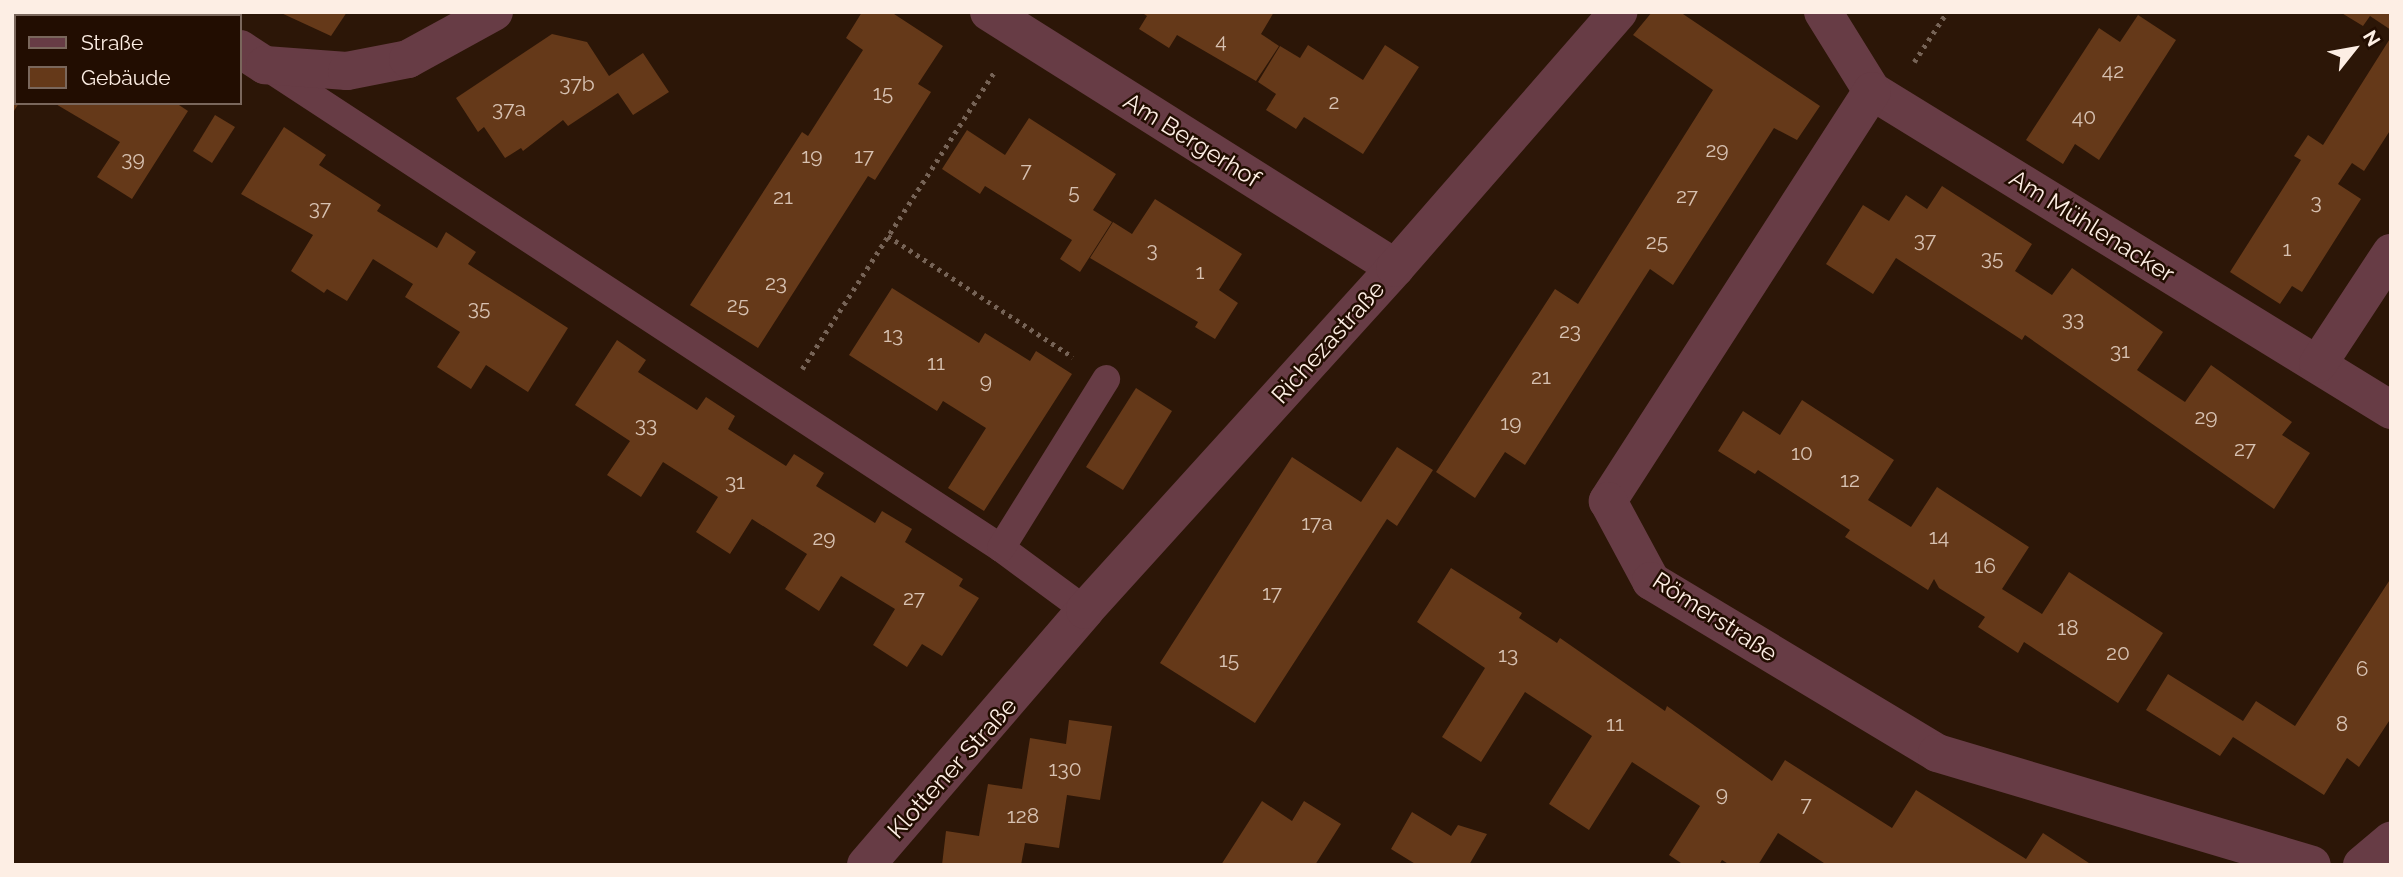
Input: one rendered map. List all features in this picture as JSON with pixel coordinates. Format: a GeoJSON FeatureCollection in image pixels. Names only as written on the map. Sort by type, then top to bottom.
{"type":"FeatureCollection","features":[{"type":"Feature","properties":{"kind":"street"},"geometry":{"type":"LineString","coordinates":[[252,57],[347,71],[408,59],[494,12]]}},
{"type":"Feature","properties":{"kind":"street","name":"Am Bergerhof"},"geometry":{"type":"LineString","coordinates":[[989,12],[1395,268]]}},
{"type":"Feature","properties":{"kind":"street","name":"Richezastraße"},"geometry":{"type":"LineString","coordinates":[[1038,670],[1085,610],[1395,268],[1618,12]]}},
{"type":"Feature","properties":{"kind":"street","name":"Am Mühlenacker"},"geometry":{"type":"LineString","coordinates":[[1823,12],[1880,96],[2391,410]]}},
{"type":"Feature","properties":{"kind":"street","name":"Römerstraße"},"geometry":{"type":"LineString","coordinates":[[1880,96],[1608,502],[1651,581],[1937,753],[2312,865]]}},
{"type":"Feature","properties":{"kind":"street"},"geometry":{"type":"LineString","coordinates":[[2318,364],[2391,253]]}},
{"type":"Feature","properties":{"kind":"street","name":"Klottener Straße"},"geometry":{"type":"LineString","coordinates":[[866,865],[1038,670]]}},
{"type":"Feature","properties":{"kind":"street"},"geometry":{"type":"LineString","coordinates":[[2362,865],[2391,841]]}},
{"type":"Feature","properties":{"kind":"lane"},"geometry":{"type":"LineString","coordinates":[[252,57],[1001,548],[1085,610]]}},
{"type":"Feature","properties":{"kind":"lane"},"geometry":{"type":"LineString","coordinates":[[1001,548],[1106,379]]}},
{"type":"Feature","properties":{"kind":"path"},"geometry":{"type":"LineString","coordinates":[[1880,96],[1947,12]]}},
{"type":"Feature","properties":{"kind":"path"},"geometry":{"type":"LineString","coordinates":[[779,403],[1021,32]]}},
{"type":"Feature","properties":{"kind":"path"},"geometry":{"type":"LineString","coordinates":[[888,236],[1106,379]]}},
{"type":"Feature","properties":{"kind":"building"},"geometry":{"type":"Polygon","coordinates":[[[12,12],[26,14],[14,14],[14,105],[18,105],[12,114],[12,12]]]}},
{"type":"Feature","properties":{"kind":"building"},"geometry":{"type":"Polygon","coordinates":[[[279,12],[347,12],[331,36],[279,12]]]}},
{"type":"Feature","properties":{"kind":"building"},"geometry":{"type":"Polygon","coordinates":[[[862,12],[891,12],[943,46],[918,84],[931,92],[875,180],[868,176],[758,348],[690,305],[802,132],[808,136],[863,50],[846,38],[862,12]]]}},
{"type":"Feature","properties":{"kind":"building"},"geometry":{"type":"Polygon","coordinates":[[[1141,12],[1274,12],[1261,34],[1279,46],[1256,81],[1177,35],[1169,48],[1139,29],[1147,16],[1141,12]]]}},
{"type":"Feature","properties":{"kind":"building"},"geometry":{"type":"Polygon","coordinates":[[[1652,12],[1680,12],[1820,106],[1797,140],[1774,128],[1673,285],[1650,269],[1525,465],[1505,452],[1475,498],[1436,472],[1555,289],[1578,304],[1713,90],[1633,35],[1652,12]]]}},
{"type":"Feature","properties":{"kind":"building"},"geometry":{"type":"Polygon","coordinates":[[[2340,12],[2391,12],[2391,30],[2370,16],[2363,26],[2340,12]]]}},
{"type":"Feature","properties":{"kind":"building"},"geometry":{"type":"Polygon","coordinates":[[[2138,15],[2176,40],[2099,160],[2075,144],[2063,164],[2026,140],[2099,28],[2120,42],[2138,15]]]}},
{"type":"Feature","properties":{"kind":"building"},"geometry":{"type":"Polygon","coordinates":[[[552,34],[587,42],[609,76],[643,53],[669,92],[633,115],[618,93],[568,126],[563,120],[523,151],[521,148],[505,158],[484,127],[478,132],[456,98],[552,34]]]}},
{"type":"Feature","properties":{"kind":"building"},"geometry":{"type":"Polygon","coordinates":[[[2391,37],[2391,129],[2364,171],[2352,163],[2338,184],[2361,199],[2302,292],[2292,286],[2280,304],[2230,272],[2301,160],[2294,156],[2308,135],[2323,145],[2391,37]]]}},
{"type":"Feature","properties":{"kind":"building"},"geometry":{"type":"Polygon","coordinates":[[[1308,45],[1363,80],[1385,45],[1419,67],[1363,154],[1304,117],[1296,129],[1266,110],[1276,94],[1258,82],[1280,46],[1300,58],[1308,45]]]}},
{"type":"Feature","properties":{"kind":"building"},"geometry":{"type":"Polygon","coordinates":[[[57,105],[179,105],[188,111],[132,199],[97,177],[120,142],[57,105]]]}},
{"type":"Feature","properties":{"kind":"building"},"geometry":{"type":"Polygon","coordinates":[[[215,115],[235,127],[212,163],[193,151],[215,115]]]}},
{"type":"Feature","properties":{"kind":"building"},"geometry":{"type":"Polygon","coordinates":[[[1029,118],[1116,174],[1093,210],[1112,222],[1080,272],[1060,259],[1072,240],[985,186],[980,194],[942,169],[967,130],[1005,155],[1029,118]]]}},
{"type":"Feature","properties":{"kind":"building"},"geometry":{"type":"Polygon","coordinates":[[[284,127],[326,155],[319,165],[381,205],[377,211],[437,248],[446,232],[476,252],[468,264],[568,328],[528,392],[486,365],[471,389],[437,367],[460,332],[405,297],[413,284],[373,259],[347,301],[327,289],[324,293],[291,271],[313,235],[241,194],[284,127]]]}},
{"type":"Feature","properties":{"kind":"building"},"geometry":{"type":"Polygon","coordinates":[[[1942,186],[2032,244],[2015,271],[2052,295],[2072,268],[2163,332],[2137,370],[2185,402],[2211,365],[2292,422],[2282,435],[2310,453],[2274,509],[2025,335],[2022,340],[1896,258],[1873,294],[1826,264],[1863,205],[1889,221],[1906,195],[1927,209],[1942,186]]]}},
{"type":"Feature","properties":{"kind":"building"},"geometry":{"type":"Polygon","coordinates":[[[1155,199],[1242,254],[1219,290],[1238,303],[1215,339],[1195,327],[1198,322],[1090,258],[1113,222],[1132,234],[1155,199]]]}},
{"type":"Feature","properties":{"kind":"building"},"geometry":{"type":"Polygon","coordinates":[[[892,288],[979,343],[985,333],[1030,361],[1036,351],[1072,374],[984,511],[948,488],[986,428],[943,401],[937,411],[849,355],[892,288]]]}},
{"type":"Feature","properties":{"kind":"building"},"geometry":{"type":"Polygon","coordinates":[[[617,340],[646,360],[638,372],[697,410],[706,397],[735,416],[728,429],[786,466],[794,454],[824,473],[816,486],[875,523],[882,511],[912,529],[905,542],[963,579],[959,586],[979,598],[942,656],[922,644],[907,667],[873,645],[895,609],[841,576],[819,611],[785,589],[807,554],[752,519],[730,554],[696,532],[718,497],[663,462],[641,497],[607,475],[630,441],[575,405],[617,340]]]}},
{"type":"Feature","properties":{"kind":"building"},"geometry":{"type":"Polygon","coordinates":[[[1136,388],[1172,411],[1123,490],[1086,467],[1136,388]]]}},
{"type":"Feature","properties":{"kind":"building"},"geometry":{"type":"Polygon","coordinates":[[[1802,400],[1894,460],[1868,500],[1911,527],[1937,487],[2029,547],[2002,589],[2042,614],[2069,572],[2163,633],[2118,703],[2024,642],[2018,653],[1978,627],[1985,617],[1939,588],[1934,579],[1928,590],[1845,537],[1850,530],[1758,470],[1755,474],[1718,451],[1743,411],[1780,435],[1802,400]]]}},
{"type":"Feature","properties":{"kind":"building"},"geometry":{"type":"Polygon","coordinates":[[[1397,447],[1433,470],[1397,526],[1387,519],[1255,723],[1160,663],[1292,457],[1361,502],[1397,447]]]}},
{"type":"Feature","properties":{"kind":"building"},"geometry":{"type":"Polygon","coordinates":[[[1451,568],[1522,613],[1519,618],[1557,643],[1560,638],[1665,711],[1667,706],[1772,781],[1785,760],[1892,828],[1916,790],[2026,859],[2043,833],[2092,865],[1827,865],[1778,833],[1758,865],[1730,865],[1722,860],[1719,865],[1684,865],[1669,855],[1700,806],[1632,762],[1589,830],[1549,804],[1592,736],[1525,692],[1481,762],[1442,737],[1485,668],[1417,622],[1451,568]]]}},
{"type":"Feature","properties":{"kind":"building"},"geometry":{"type":"Polygon","coordinates":[[[2391,578],[2391,718],[2359,767],[2347,758],[2324,795],[2233,737],[2220,756],[2146,710],[2168,674],[2243,721],[2256,701],[2295,726],[2391,578]]]}},
{"type":"Feature","properties":{"kind":"building"},"geometry":{"type":"Polygon","coordinates":[[[1069,720],[1112,726],[1100,800],[1067,795],[1059,848],[1025,843],[1021,865],[942,865],[946,831],[979,836],[988,784],[1022,789],[1030,738],[1066,744],[1069,720]]]}},
{"type":"Feature","properties":{"kind":"building"},"geometry":{"type":"Polygon","coordinates":[[[1262,801],[1292,821],[1304,801],[1341,824],[1315,865],[1221,865],[1262,801]]]}},
{"type":"Feature","properties":{"kind":"building"},"geometry":{"type":"Polygon","coordinates":[[[1412,812],[1451,836],[1458,825],[1487,834],[1469,865],[1417,865],[1391,849],[1412,812]]]}}]}
